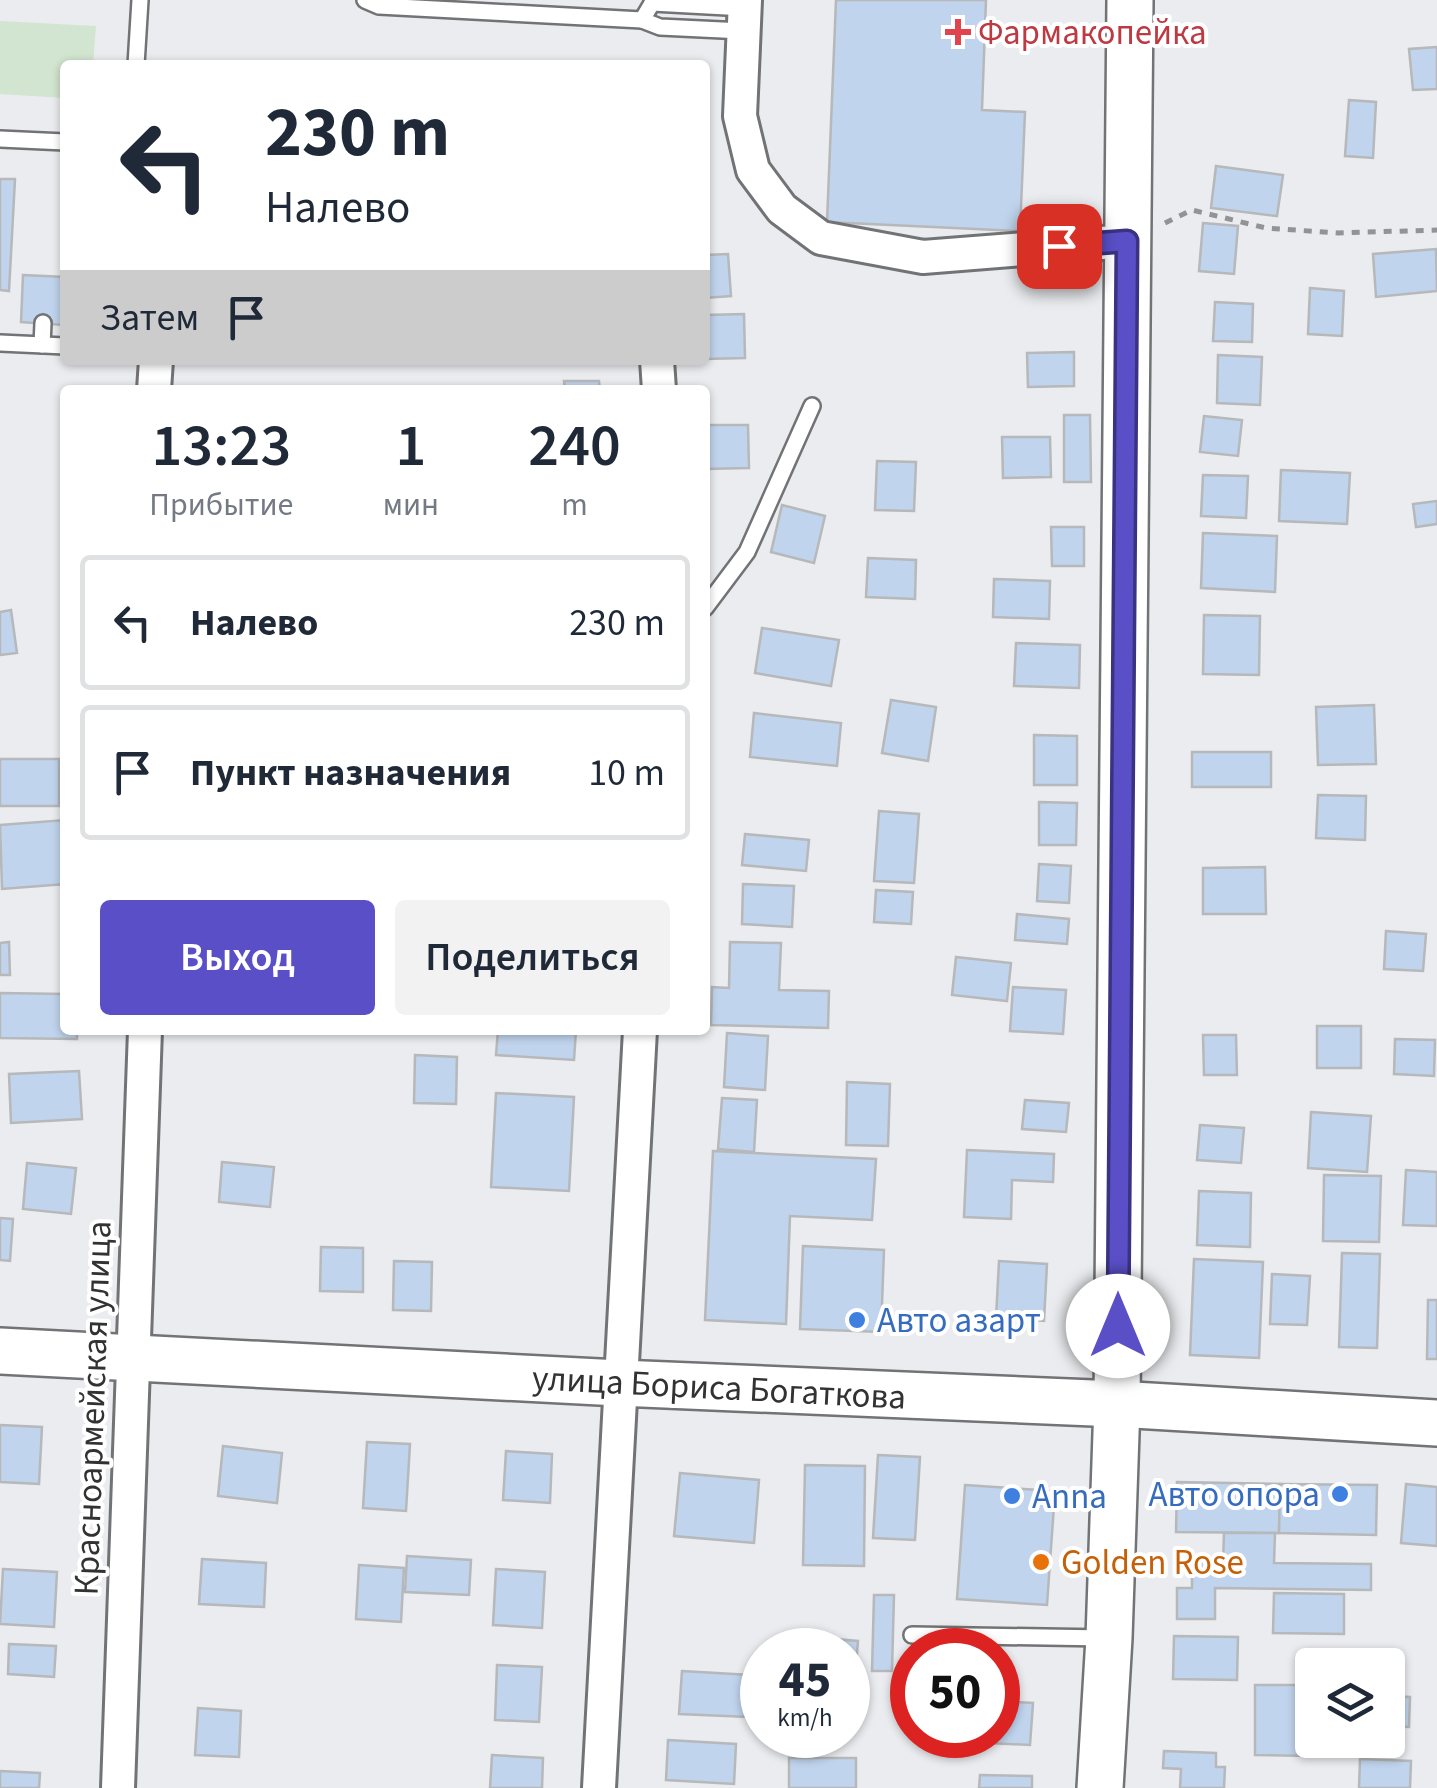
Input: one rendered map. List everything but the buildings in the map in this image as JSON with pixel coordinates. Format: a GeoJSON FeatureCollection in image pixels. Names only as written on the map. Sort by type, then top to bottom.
{"type":"FeatureCollection","features":[{"type":"Feature","properties":{"kind":"main road"},"geometry":{"type":"LineString","coordinates":[[1100,1788],[1117,1404],[1130,0]]}},
{"type":"Feature","properties":{"kind":"main road","name":"улица Бориса Богаткова"},"geometry":{"type":"LineString","coordinates":[[0,1351],[1437,1423]]}},
{"type":"Feature","properties":{"kind":"street"},"geometry":{"type":"LineString","coordinates":[[744,13],[740,116],[752,170],[782,210],[820,238],[923,257],[1127,241]]}},
{"type":"Feature","properties":{"kind":"street","name":"Красноармейская улица"},"geometry":{"type":"LineString","coordinates":[[118,1788],[145,1035]]}},
{"type":"Feature","properties":{"kind":"street"},"geometry":{"type":"LineString","coordinates":[[598,1788],[640,1035]]}},
{"type":"Feature","properties":{"kind":"lane"},"geometry":{"type":"LineString","coordinates":[[136,60],[140,0]]}},
{"type":"Feature","properties":{"kind":"lane"},"geometry":{"type":"LineString","coordinates":[[365,0],[380,6],[642,20],[660,27],[744,13]]}},
{"type":"Feature","properties":{"kind":"lane"},"geometry":{"type":"LineString","coordinates":[[642,20],[653,2],[744,13]]}},
{"type":"Feature","properties":{"kind":"lane"},"geometry":{"type":"LineString","coordinates":[[0,139],[60,142]]}},
{"type":"Feature","properties":{"kind":"lane"},"geometry":{"type":"LineString","coordinates":[[42,323],[42,345]]}},
{"type":"Feature","properties":{"kind":"lane"},"geometry":{"type":"LineString","coordinates":[[0,342],[60,346]]}},
{"type":"Feature","properties":{"kind":"lane"},"geometry":{"type":"LineString","coordinates":[[710,601],[747,552],[812,406]]}},
{"type":"Feature","properties":{"kind":"lane"},"geometry":{"type":"LineString","coordinates":[[1020,1637],[1109,1638]]}},
{"type":"Feature","properties":{"kind":"path"},"geometry":{"type":"LineString","coordinates":[[1127,241],[1192,210],[1266,228],[1338,232],[1437,230]]}},
{"type":"Feature","properties":{"kind":"green space"},"geometry":{"type":"Polygon","coordinates":[[[0,21],[96,26],[93,60],[60,60],[60,98],[0,94],[0,21]]]}},
{"type":"Feature","properties":{"kind":"place","name":"Фармакопейка"},"geometry":{"type":"Point","coordinates":[958,32]}},
{"type":"Feature","properties":{"kind":"place","name":"Авто азарт"},"geometry":{"type":"Point","coordinates":[857,1320]}},
{"type":"Feature","properties":{"kind":"place","name":"Авто опора"},"geometry":{"type":"Point","coordinates":[1340,1494]}},
{"type":"Feature","properties":{"kind":"place","name":"Anna"},"geometry":{"type":"Point","coordinates":[1012,1496]}},
{"type":"Feature","properties":{"kind":"place","name":"Golden Rose"},"geometry":{"type":"Point","coordinates":[1041,1562]}},
{"type":"Feature","properties":{"kind":"route"},"geometry":{"type":"LineString","coordinates":[[1059,246],[1127,241],[1118,1326]]}}]}
